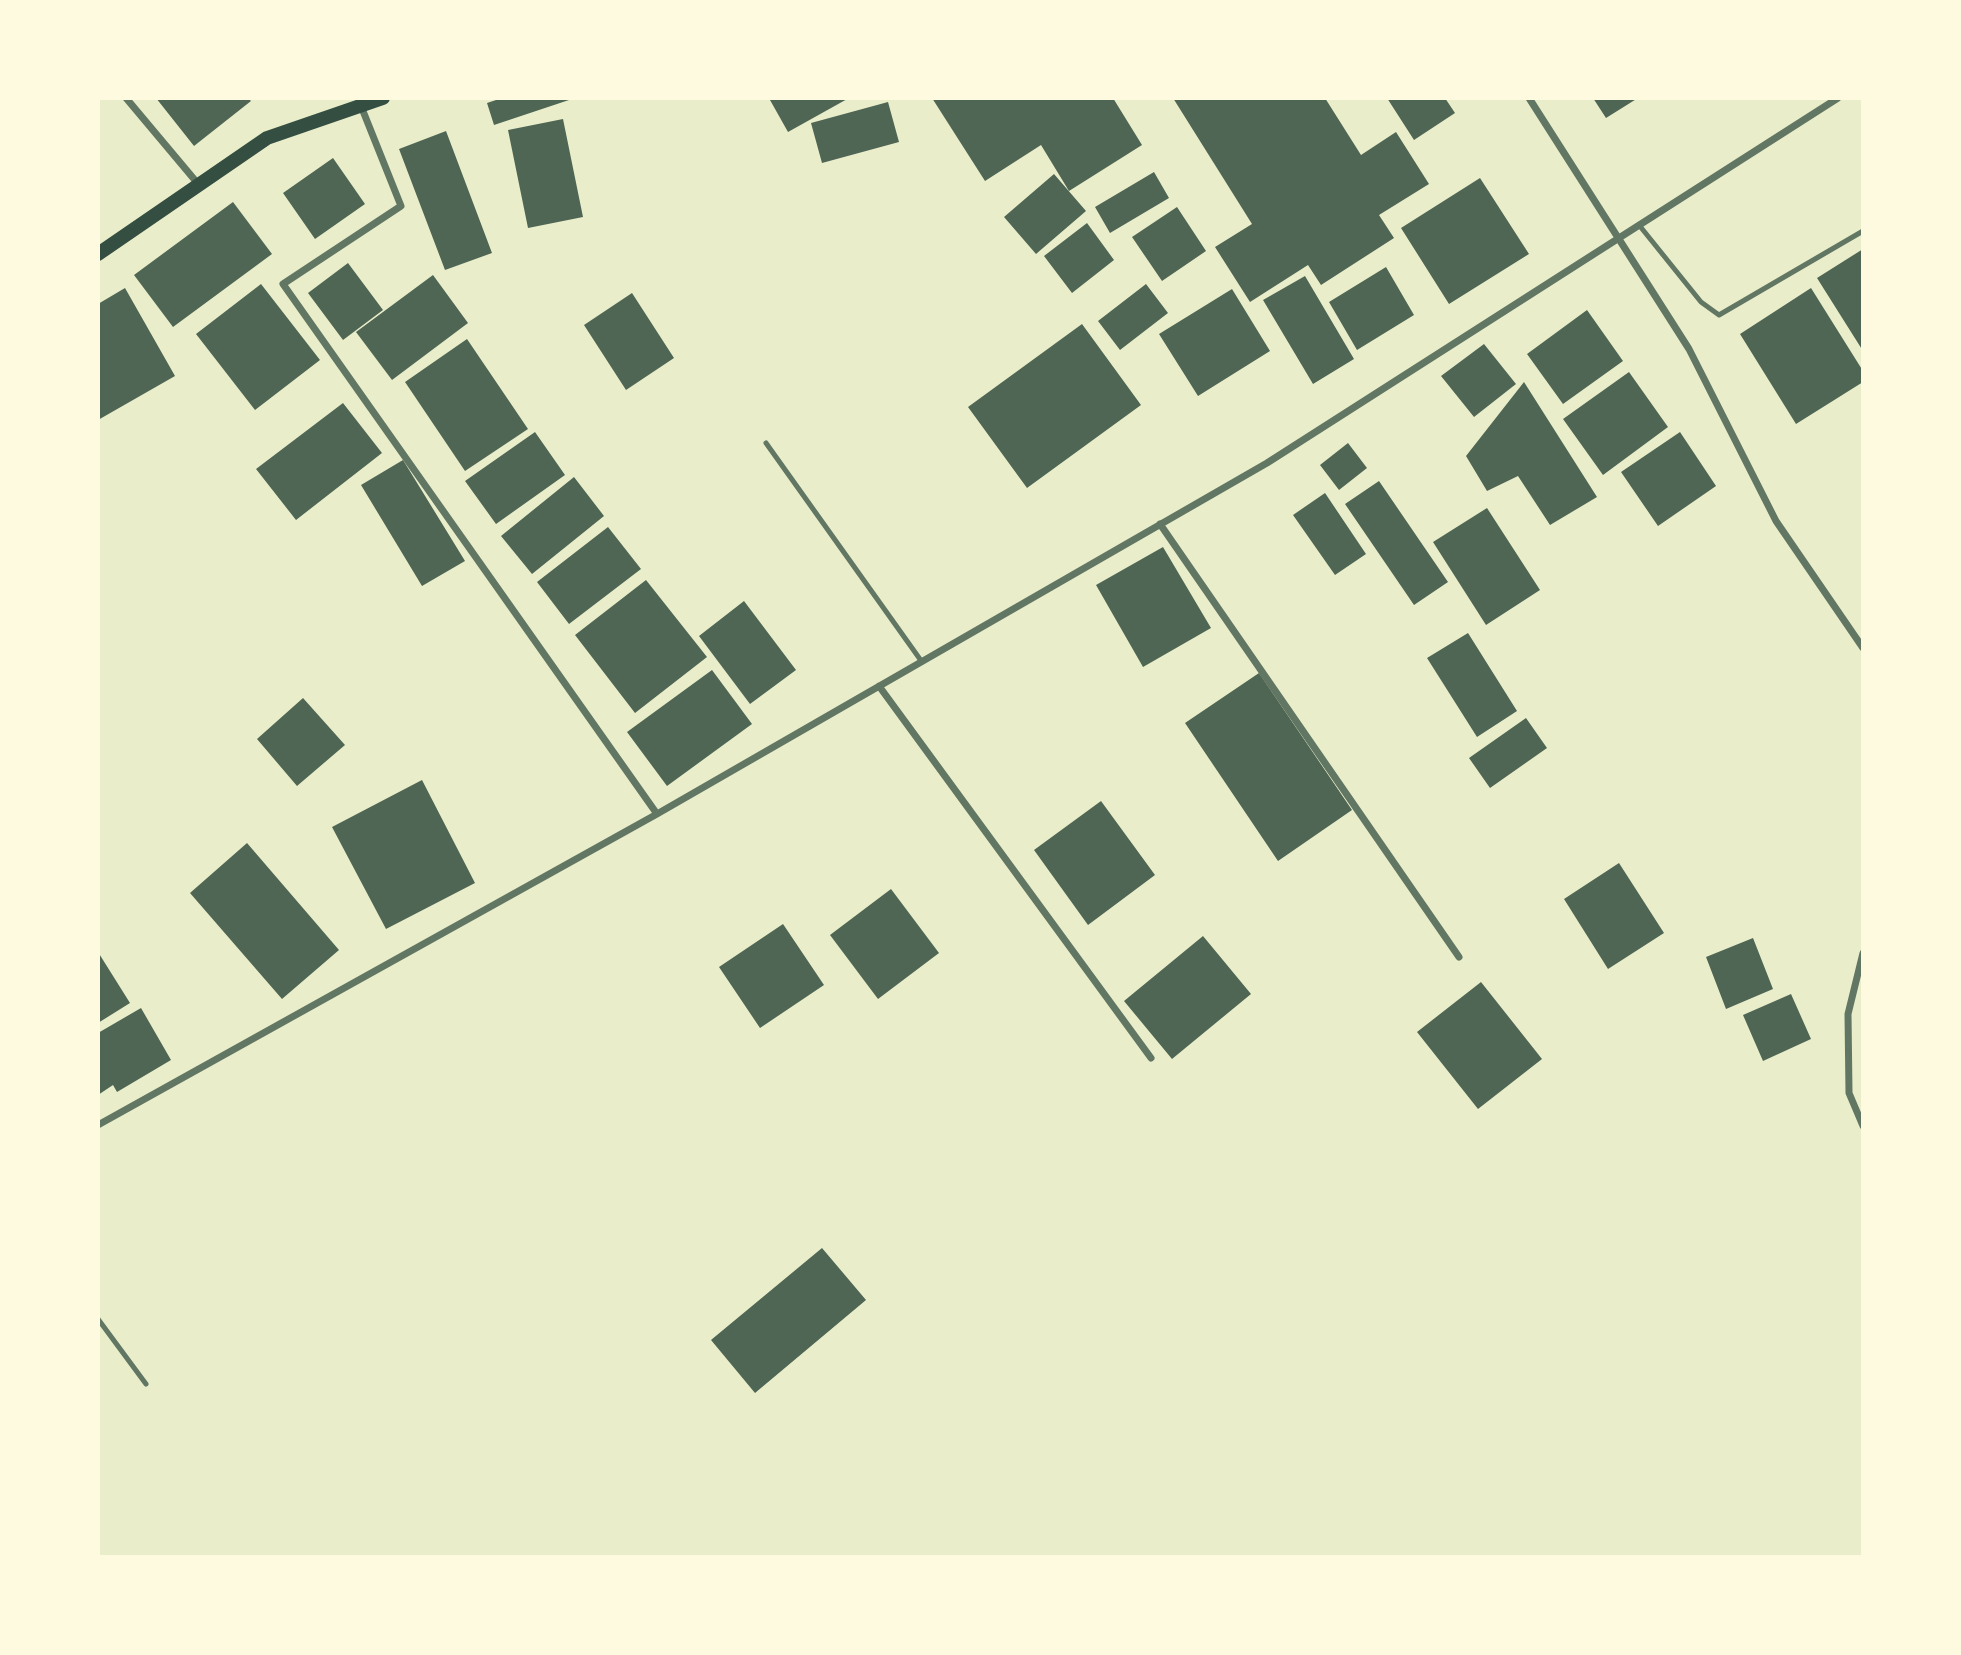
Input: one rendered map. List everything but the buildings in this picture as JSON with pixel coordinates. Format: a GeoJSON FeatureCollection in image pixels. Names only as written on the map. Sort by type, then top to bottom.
{"type":"FeatureCollection","features":[{"type":"Feature","properties":{"kind":"main road"},"geometry":{"type":"LineString","coordinates":[[98,254],[267,138],[359,102],[383,98]]}},
{"type":"Feature","properties":{"kind":"street"},"geometry":{"type":"LineString","coordinates":[[125,98],[199,185]]}},
{"type":"Feature","properties":{"kind":"street"},"geometry":{"type":"LineString","coordinates":[[1529,98],[1689,349],[1776,521],[1863,648]]}},
{"type":"Feature","properties":{"kind":"street"},"geometry":{"type":"LineString","coordinates":[[98,1125],[657,814],[1267,463],[1838,98]]}},
{"type":"Feature","properties":{"kind":"street"},"geometry":{"type":"LineString","coordinates":[[359,102],[401,206],[283,284],[657,814]]}},
{"type":"Feature","properties":{"kind":"street"},"geometry":{"type":"LineString","coordinates":[[1160,524],[1459,957]]}},
{"type":"Feature","properties":{"kind":"street"},"geometry":{"type":"LineString","coordinates":[[879,687],[1150,1058]]}},
{"type":"Feature","properties":{"kind":"street"},"geometry":{"type":"LineString","coordinates":[[1863,953],[1848,1014],[1849,1093],[1863,1126]]}},
{"type":"Feature","properties":{"kind":"lane"},"geometry":{"type":"LineString","coordinates":[[1639,225],[1701,302],[1719,315],[1863,231]]}},
{"type":"Feature","properties":{"kind":"lane"},"geometry":{"type":"LineString","coordinates":[[766,443],[922,662]]}},
{"type":"Feature","properties":{"kind":"lane"},"geometry":{"type":"LineString","coordinates":[[98,1319],[146,1384]]}}]}
